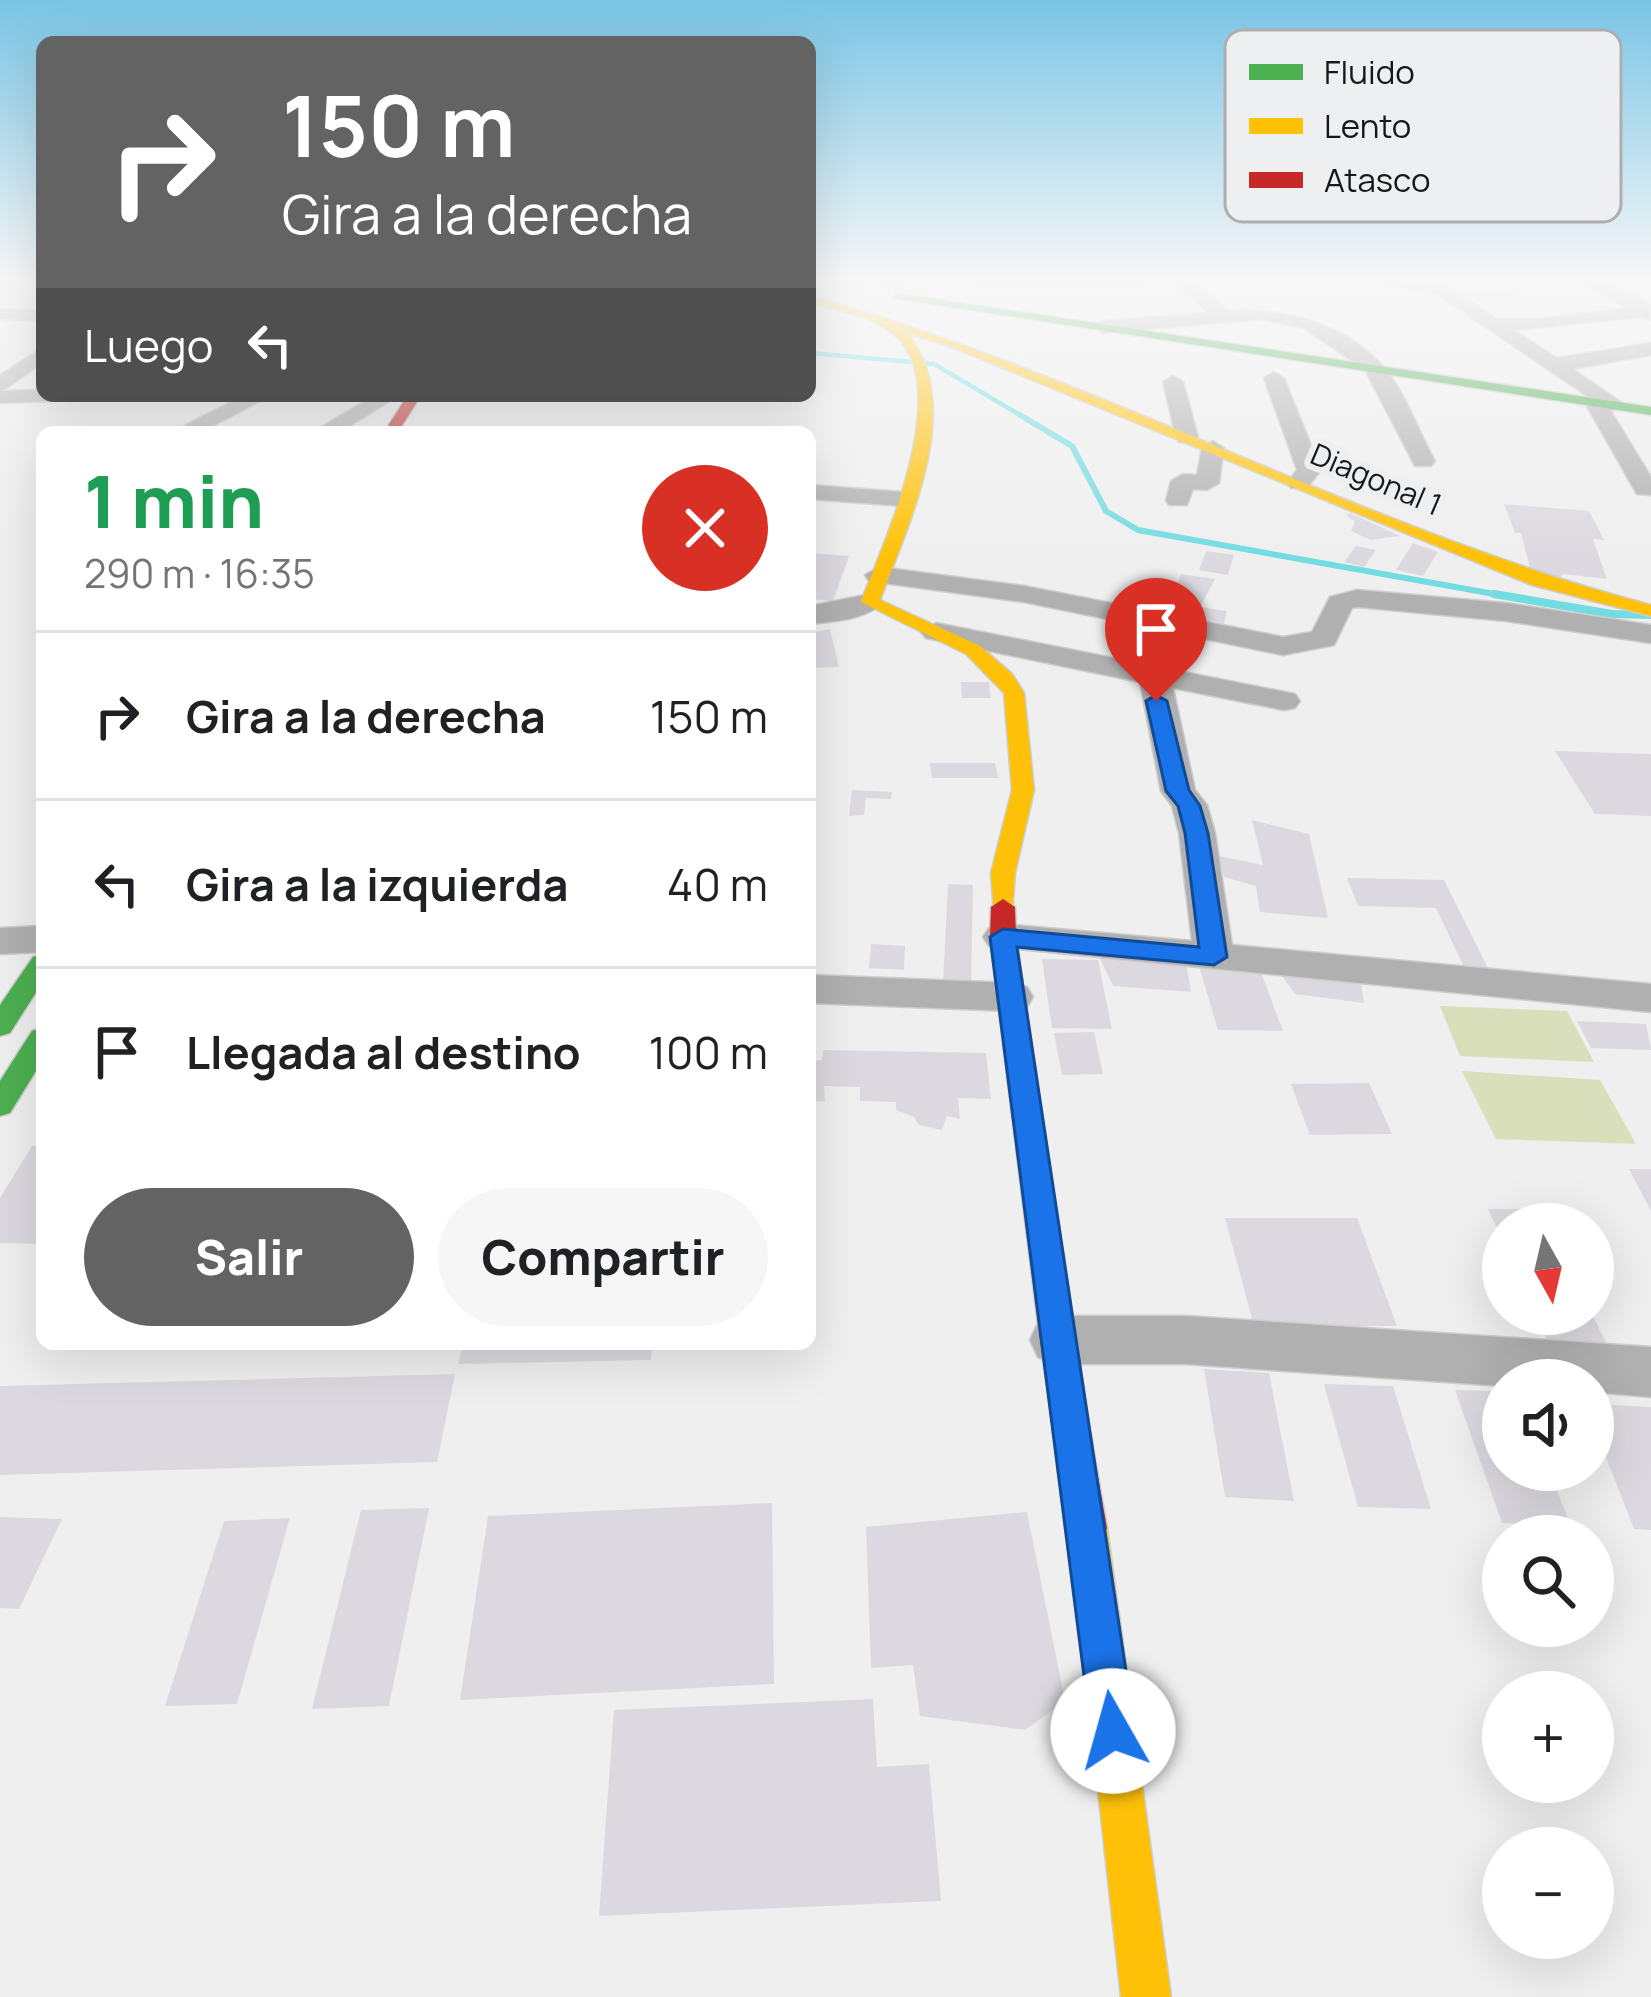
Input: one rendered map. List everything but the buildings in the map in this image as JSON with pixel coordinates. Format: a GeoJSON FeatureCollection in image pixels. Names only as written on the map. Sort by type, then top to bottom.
{"type":"FeatureCollection","features":[{"type":"Feature","properties":{"kind":"street"},"geometry":{"type":"LineString","coordinates":[[816,614],[847,611],[874,589],[927,423],[922,371]]}},
{"type":"Feature","properties":{"kind":"street","name":"Diagonal 1"},"geometry":{"type":"LineString","coordinates":[[1023,371],[1505,569],[1651,611]]}},
{"type":"Feature","properties":{"kind":"street"},"geometry":{"type":"LineString","coordinates":[[1375,371],[1423,461]]}},
{"type":"Feature","properties":{"kind":"street"},"geometry":{"type":"LineString","coordinates":[[1399,371],[1651,411]]}},
{"type":"Feature","properties":{"kind":"street"},"geometry":{"type":"LineString","coordinates":[[1562,371],[1605,404],[1646,490]]}},
{"type":"Feature","properties":{"kind":"street"},"geometry":{"type":"LineString","coordinates":[[1274,377],[1309,470],[1299,484]]}},
{"type":"Feature","properties":{"kind":"street"},"geometry":{"type":"LineString","coordinates":[[1173,382],[1200,443],[1207,483],[1183,481],[1178,500]]}},
{"type":"Feature","properties":{"kind":"street"},"geometry":{"type":"LineString","coordinates":[[0,397],[36,396]]}},
{"type":"Feature","properties":{"kind":"street"},"geometry":{"type":"LineString","coordinates":[[196,426],[247,402]]}},
{"type":"Feature","properties":{"kind":"street"},"geometry":{"type":"LineString","coordinates":[[335,426],[377,402]]}},
{"type":"Feature","properties":{"kind":"street"},"geometry":{"type":"LineString","coordinates":[[816,493],[903,500]]}},
{"type":"Feature","properties":{"kind":"street"},"geometry":{"type":"LineString","coordinates":[[874,589],[998,668],[1012,686],[1022,743],[1023,790],[1004,873],[1003,937],[1057,1340],[1093,1561],[1146,1997]]}},
{"type":"Feature","properties":{"kind":"street"},"geometry":{"type":"LineString","coordinates":[[874,589],[1024,594],[1283,646],[1324,639],[1340,603],[1357,598],[1506,612],[1651,634]]}},
{"type":"Feature","properties":{"kind":"street"},"geometry":{"type":"LineString","coordinates":[[936,632],[1284,701]]}},
{"type":"Feature","properties":{"kind":"street"},"geometry":{"type":"LineString","coordinates":[[1154,677],[1178,791],[1189,806],[1197,833],[1214,957]]}},
{"type":"Feature","properties":{"kind":"street"},"geometry":{"type":"LineString","coordinates":[[1003,937],[1651,998]]}},
{"type":"Feature","properties":{"kind":"street"},"geometry":{"type":"LineString","coordinates":[[0,941],[36,939]]}},
{"type":"Feature","properties":{"kind":"street"},"geometry":{"type":"LineString","coordinates":[[0,1026],[36,972]]}},
{"type":"Feature","properties":{"kind":"street"},"geometry":{"type":"LineString","coordinates":[[816,988],[1012,997]]}},
{"type":"Feature","properties":{"kind":"street"},"geometry":{"type":"LineString","coordinates":[[0,1105],[36,1048]]}},
{"type":"Feature","properties":{"kind":"street"},"geometry":{"type":"LineString","coordinates":[[1057,1340],[1185,1340],[1651,1372]]}},
{"type":"Feature","properties":{"kind":"green space"},"geometry":{"type":"Polygon","coordinates":[[[1440,1006],[1567,1011],[1594,1062],[1460,1056],[1440,1006]]]}},
{"type":"Feature","properties":{"kind":"green space"},"geometry":{"type":"Polygon","coordinates":[[[1462,1071],[1600,1080],[1636,1144],[1496,1139],[1462,1071]]]}},
{"type":"Feature","properties":{"kind":"waterway"},"geometry":{"type":"LineString","coordinates":[[946,371],[1025,418]]}},
{"type":"Feature","properties":{"kind":"waterway"},"geometry":{"type":"LineString","coordinates":[[1020,415],[1072,446],[1106,511],[1138,530],[1499,595]]}},
{"type":"Feature","properties":{"kind":"waterway"},"geometry":{"type":"LineString","coordinates":[[1494,594],[1499,595]]}},
{"type":"Feature","properties":{"kind":"waterway"},"geometry":{"type":"LineString","coordinates":[[1499,595],[1612,614],[1651,615]]}},
{"type":"Feature","properties":{"kind":"waterway"},"geometry":{"type":"LineString","coordinates":[[1499,595],[1511,597]]}},
{"type":"Feature","properties":{"kind":"traffic: fast"},"geometry":{"type":"LineString","coordinates":[[1390,371],[1651,411]]}},
{"type":"Feature","properties":{"kind":"traffic: fast"},"geometry":{"type":"LineString","coordinates":[[0,1026],[36,972]]}},
{"type":"Feature","properties":{"kind":"traffic: fast"},"geometry":{"type":"LineString","coordinates":[[0,1105],[36,1048]]}},
{"type":"Feature","properties":{"kind":"traffic: slow"},"geometry":{"type":"LineString","coordinates":[[921,371],[925,397],[916,469],[870,602],[973,650],[1005,678],[1014,693],[1023,790],[1003,873],[1003,907]]}},
{"type":"Feature","properties":{"kind":"traffic: slow"},"geometry":{"type":"LineString","coordinates":[[1022,371],[1538,581],[1651,611]]}},
{"type":"Feature","properties":{"kind":"traffic: slow"},"geometry":{"type":"LineString","coordinates":[[1088,1528],[1146,1997]]}},
{"type":"Feature","properties":{"kind":"traffic: jam"},"geometry":{"type":"LineString","coordinates":[[395,426],[410,402]]}},
{"type":"Feature","properties":{"kind":"traffic: jam"},"geometry":{"type":"LineString","coordinates":[[1003,907],[1003,937],[1057,1340],[1088,1528]]}},
{"type":"Feature","properties":{"kind":"route"},"geometry":{"type":"LineString","coordinates":[[1113,1731],[1003,937],[1214,957],[1197,833],[1189,806],[1178,791],[1156,701]]}}]}
